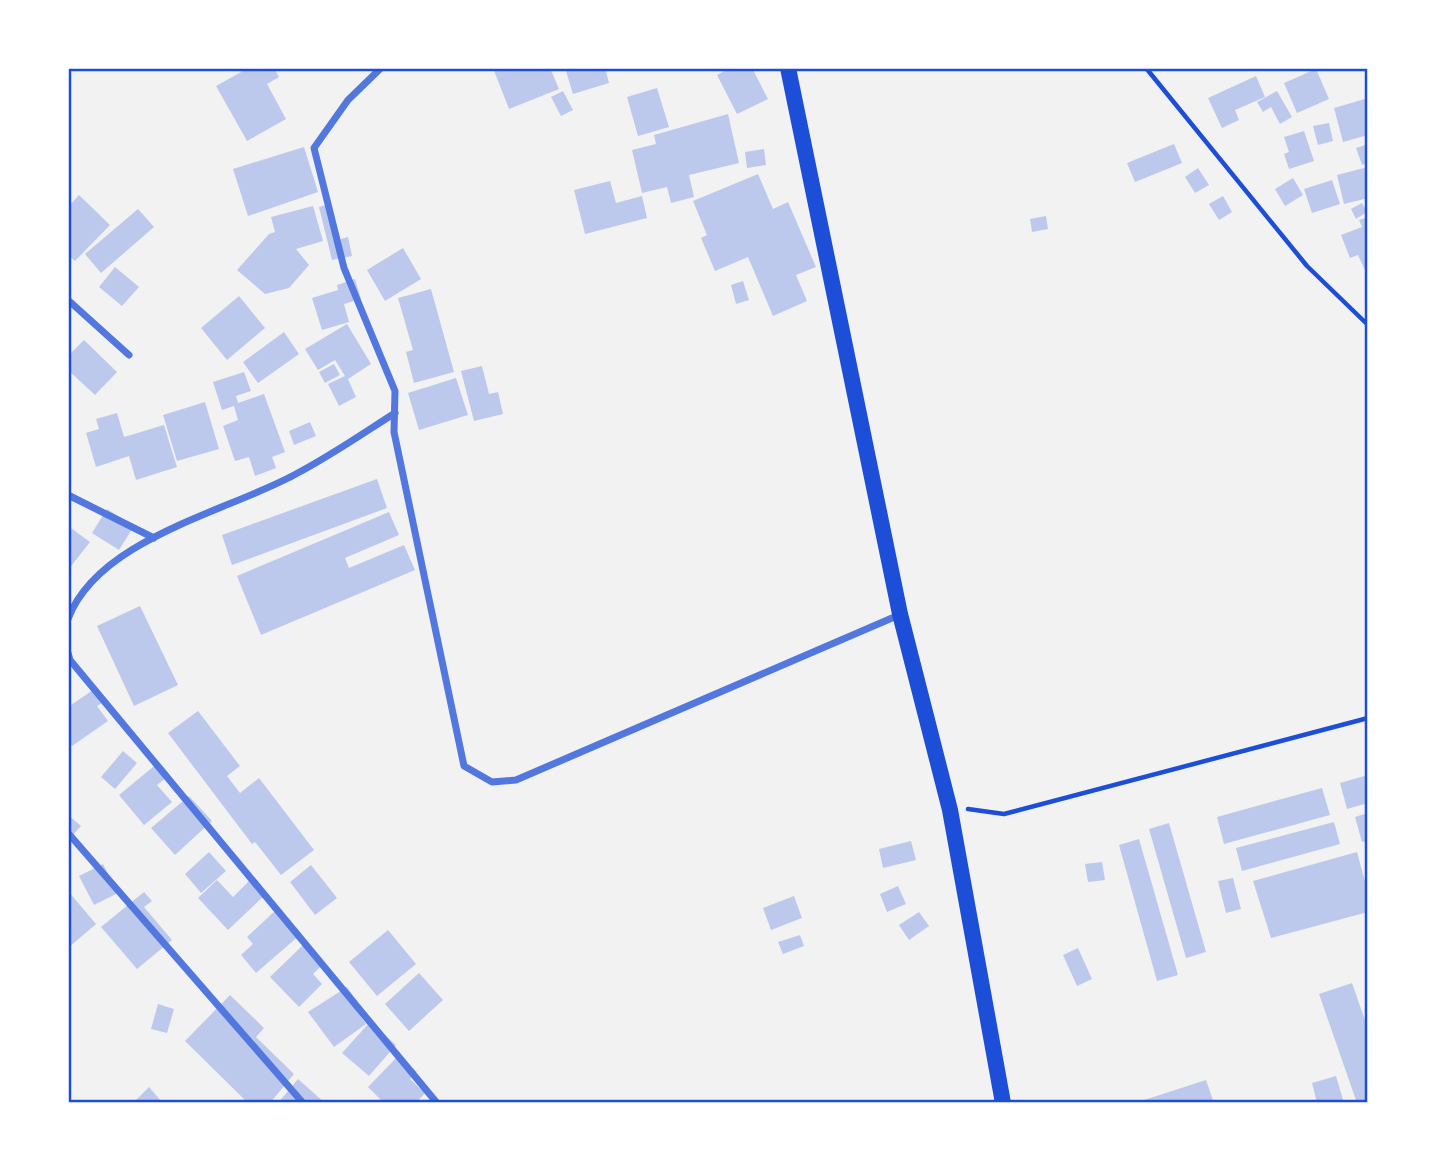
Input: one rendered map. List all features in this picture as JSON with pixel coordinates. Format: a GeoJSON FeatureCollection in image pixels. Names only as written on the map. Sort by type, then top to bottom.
{"type":"FeatureCollection","features":[{"type":"Feature","properties":{"kind":"main road"},"geometry":{"type":"LineString","coordinates":[[788,68],[900,614],[950,810],[1003,1103]]}},
{"type":"Feature","properties":{"kind":"street"},"geometry":{"type":"LineString","coordinates":[[381,68],[348,100],[314,148],[344,268],[396,391],[394,432],[464,765],[492,782],[516,780],[900,614]]}},
{"type":"Feature","properties":{"kind":"street"},"geometry":{"type":"LineString","coordinates":[[68,300],[129,355]]}},
{"type":"Feature","properties":{"kind":"street"},"geometry":{"type":"LineString","coordinates":[[68,619],[73,606],[93,580],[153,538],[293,476],[395,413]]}},
{"type":"Feature","properties":{"kind":"street"},"geometry":{"type":"LineString","coordinates":[[68,495],[153,538]]}},
{"type":"Feature","properties":{"kind":"street"},"geometry":{"type":"LineString","coordinates":[[68,653],[79,670],[437,1103]]}},
{"type":"Feature","properties":{"kind":"street"},"geometry":{"type":"LineString","coordinates":[[68,833],[303,1103]]}},
{"type":"Feature","properties":{"kind":"path"},"geometry":{"type":"LineString","coordinates":[[1146,68],[1307,266],[1368,325]]}},
{"type":"Feature","properties":{"kind":"path"},"geometry":{"type":"LineString","coordinates":[[950,810],[1004,814],[1368,718]]}},
{"type":"Feature","properties":{"kind":"building"},"geometry":{"type":"Polygon","coordinates":[[[242,68],[274,68],[279,77],[267,84],[286,119],[247,141],[216,86],[243,71],[242,68]]]}},
{"type":"Feature","properties":{"kind":"building"},"geometry":{"type":"Polygon","coordinates":[[[493,68],[550,68],[559,89],[509,109],[493,68]]]}},
{"type":"Feature","properties":{"kind":"building"},"geometry":{"type":"Polygon","coordinates":[[[565,68],[605,68],[609,83],[573,94],[565,68]]]}},
{"type":"Feature","properties":{"kind":"building"},"geometry":{"type":"Polygon","coordinates":[[[730,68],[752,68],[768,99],[737,114],[717,75],[730,68]]]}},
{"type":"Feature","properties":{"kind":"building"},"geometry":{"type":"Polygon","coordinates":[[[1316,69],[1329,99],[1297,113],[1284,83],[1316,69]]]}},
{"type":"Feature","properties":{"kind":"building"},"geometry":{"type":"Polygon","coordinates":[[[1256,76],[1265,97],[1235,110],[1239,120],[1222,128],[1208,98],[1256,76]]]}},
{"type":"Feature","properties":{"kind":"building"},"geometry":{"type":"Polygon","coordinates":[[[657,88],[669,127],[638,136],[627,97],[657,88]]]}},
{"type":"Feature","properties":{"kind":"building"},"geometry":{"type":"Polygon","coordinates":[[[563,91],[573,110],[561,116],[551,97],[563,91]]]}},
{"type":"Feature","properties":{"kind":"building"},"geometry":{"type":"Polygon","coordinates":[[[1277,91],[1292,117],[1280,124],[1271,107],[1263,112],[1257,102],[1277,91]]]}},
{"type":"Feature","properties":{"kind":"building"},"geometry":{"type":"Polygon","coordinates":[[[1368,98],[1368,135],[1343,142],[1334,108],[1368,98]]]}},
{"type":"Feature","properties":{"kind":"building"},"geometry":{"type":"Polygon","coordinates":[[[728,114],[739,163],[689,175],[694,197],[671,203],[667,187],[642,193],[632,150],[656,144],[654,135],[728,114]]]}},
{"type":"Feature","properties":{"kind":"building"},"geometry":{"type":"Polygon","coordinates":[[[1329,123],[1333,141],[1318,145],[1313,126],[1329,123]]]}},
{"type":"Feature","properties":{"kind":"building"},"geometry":{"type":"Polygon","coordinates":[[[1304,131],[1314,161],[1289,169],[1284,154],[1289,152],[1284,137],[1304,131]]]}},
{"type":"Feature","properties":{"kind":"building"},"geometry":{"type":"Polygon","coordinates":[[[1174,144],[1182,163],[1135,182],[1127,163],[1174,144]]]}},
{"type":"Feature","properties":{"kind":"building"},"geometry":{"type":"Polygon","coordinates":[[[1368,144],[1368,163],[1362,165],[1356,148],[1368,144]]]}},
{"type":"Feature","properties":{"kind":"building"},"geometry":{"type":"Polygon","coordinates":[[[304,147],[318,192],[248,216],[233,169],[304,147]]]}},
{"type":"Feature","properties":{"kind":"building"},"geometry":{"type":"Polygon","coordinates":[[[764,149],[766,165],[747,168],[745,152],[764,149]]]}},
{"type":"Feature","properties":{"kind":"building"},"geometry":{"type":"Polygon","coordinates":[[[1368,167],[1368,198],[1344,204],[1337,175],[1368,167]]]}},
{"type":"Feature","properties":{"kind":"building"},"geometry":{"type":"Polygon","coordinates":[[[1198,168],[1209,185],[1195,193],[1185,177],[1198,168]]]}},
{"type":"Feature","properties":{"kind":"building"},"geometry":{"type":"Polygon","coordinates":[[[758,174],[773,209],[788,202],[816,267],[796,275],[807,301],[773,316],[748,257],[715,271],[701,238],[707,235],[693,201],[758,174]]]}},
{"type":"Feature","properties":{"kind":"building"},"geometry":{"type":"Polygon","coordinates":[[[1293,178],[1303,195],[1285,206],[1275,189],[1293,178]]]}},
{"type":"Feature","properties":{"kind":"building"},"geometry":{"type":"Polygon","coordinates":[[[1332,180],[1340,204],[1312,213],[1304,189],[1332,180]]]}},
{"type":"Feature","properties":{"kind":"building"},"geometry":{"type":"Polygon","coordinates":[[[610,181],[616,203],[642,196],[647,218],[585,234],[574,190],[610,181]]]}},
{"type":"Feature","properties":{"kind":"building"},"geometry":{"type":"Polygon","coordinates":[[[79,195],[110,225],[75,261],[68,255],[68,207],[79,195]]]}},
{"type":"Feature","properties":{"kind":"building"},"geometry":{"type":"Polygon","coordinates":[[[1223,196],[1232,212],[1219,220],[1209,204],[1223,196]]]}},
{"type":"Feature","properties":{"kind":"building"},"geometry":{"type":"Polygon","coordinates":[[[1362,203],[1367,212],[1356,219],[1351,209],[1362,203]]]}},
{"type":"Feature","properties":{"kind":"building"},"geometry":{"type":"Polygon","coordinates":[[[330,204],[338,240],[348,237],[352,256],[332,260],[319,207],[330,204]]]}},
{"type":"Feature","properties":{"kind":"building"},"geometry":{"type":"Polygon","coordinates":[[[313,206],[323,241],[296,249],[309,265],[289,288],[265,294],[237,270],[269,234],[275,232],[271,217],[313,206]]]}},
{"type":"Feature","properties":{"kind":"building"},"geometry":{"type":"Polygon","coordinates":[[[138,209],[154,227],[101,273],[85,254],[138,209]]]}},
{"type":"Feature","properties":{"kind":"building"},"geometry":{"type":"Polygon","coordinates":[[[1046,216],[1048,229],[1032,232],[1030,219],[1046,216]]]}},
{"type":"Feature","properties":{"kind":"building"},"geometry":{"type":"Polygon","coordinates":[[[1368,217],[1368,277],[1358,255],[1350,258],[1341,235],[1362,227],[1359,220],[1368,217]]]}},
{"type":"Feature","properties":{"kind":"building"},"geometry":{"type":"Polygon","coordinates":[[[403,248],[421,279],[385,301],[367,270],[403,248]]]}},
{"type":"Feature","properties":{"kind":"building"},"geometry":{"type":"Polygon","coordinates":[[[115,267],[139,287],[122,306],[99,287],[115,267]]]}},
{"type":"Feature","properties":{"kind":"building"},"geometry":{"type":"Polygon","coordinates":[[[355,279],[361,299],[344,304],[349,322],[322,330],[312,298],[338,290],[337,285],[355,279]]]}},
{"type":"Feature","properties":{"kind":"building"},"geometry":{"type":"Polygon","coordinates":[[[743,281],[749,300],[736,304],[731,285],[743,281]]]}},
{"type":"Feature","properties":{"kind":"building"},"geometry":{"type":"Polygon","coordinates":[[[431,289],[454,372],[414,383],[406,352],[413,350],[398,298],[431,289]]]}},
{"type":"Feature","properties":{"kind":"building"},"geometry":{"type":"Polygon","coordinates":[[[239,296],[265,328],[227,360],[201,328],[239,296]]]}},
{"type":"Feature","properties":{"kind":"building"},"geometry":{"type":"Polygon","coordinates":[[[347,324],[371,364],[348,379],[356,397],[339,406],[328,384],[345,376],[335,360],[318,370],[305,349],[347,324]]]}},
{"type":"Feature","properties":{"kind":"building"},"geometry":{"type":"Polygon","coordinates":[[[284,332],[299,354],[258,383],[243,362],[284,332]]]}},
{"type":"Feature","properties":{"kind":"building"},"geometry":{"type":"Polygon","coordinates":[[[84,340],[117,372],[95,395],[68,370],[68,356],[84,340]]]}},
{"type":"Feature","properties":{"kind":"building"},"geometry":{"type":"Polygon","coordinates":[[[334,364],[340,375],[325,383],[319,372],[334,364]]]}},
{"type":"Feature","properties":{"kind":"building"},"geometry":{"type":"Polygon","coordinates":[[[482,366],[489,394],[498,392],[503,414],[474,421],[461,371],[482,366]]]}},
{"type":"Feature","properties":{"kind":"building"},"geometry":{"type":"Polygon","coordinates":[[[244,372],[251,391],[236,396],[238,403],[264,394],[285,452],[272,457],[276,468],[255,476],[249,457],[235,461],[223,426],[238,420],[234,406],[222,410],[213,382],[244,372]]]}},
{"type":"Feature","properties":{"kind":"building"},"geometry":{"type":"Polygon","coordinates":[[[456,378],[468,415],[419,430],[408,393],[456,378]]]}},
{"type":"Feature","properties":{"kind":"building"},"geometry":{"type":"Polygon","coordinates":[[[205,402],[219,449],[177,461],[163,415],[205,402]]]}},
{"type":"Feature","properties":{"kind":"building"},"geometry":{"type":"Polygon","coordinates":[[[117,413],[124,437],[164,425],[177,467],[136,480],[129,456],[96,467],[86,433],[99,429],[96,419],[117,413]]]}},
{"type":"Feature","properties":{"kind":"building"},"geometry":{"type":"Polygon","coordinates":[[[310,422],[316,436],[294,445],[289,431],[310,422]]]}},
{"type":"Feature","properties":{"kind":"building"},"geometry":{"type":"Polygon","coordinates":[[[377,479],[387,508],[232,565],[222,535],[377,479]]]}},
{"type":"Feature","properties":{"kind":"building"},"geometry":{"type":"Polygon","coordinates":[[[107,509],[134,526],[119,550],[92,533],[107,509]]]}},
{"type":"Feature","properties":{"kind":"building"},"geometry":{"type":"Polygon","coordinates":[[[389,512],[399,535],[345,558],[349,568],[404,545],[415,570],[261,635],[237,576],[389,512]]]}},
{"type":"Feature","properties":{"kind":"building"},"geometry":{"type":"Polygon","coordinates":[[[68,526],[90,542],[68,570],[68,526]]]}},
{"type":"Feature","properties":{"kind":"building"},"geometry":{"type":"Polygon","coordinates":[[[140,606],[178,685],[134,706],[97,626],[140,606]]]}},
{"type":"Feature","properties":{"kind":"building"},"geometry":{"type":"Polygon","coordinates":[[[93,690],[102,703],[97,706],[108,721],[72,746],[68,739],[68,707],[93,690]]]}},
{"type":"Feature","properties":{"kind":"building"},"geometry":{"type":"Polygon","coordinates":[[[198,711],[240,766],[227,776],[240,793],[259,778],[314,850],[281,875],[255,842],[252,844],[168,733],[198,711]]]}},
{"type":"Feature","properties":{"kind":"building"},"geometry":{"type":"Polygon","coordinates":[[[123,751],[137,763],[115,789],[101,777],[123,751]]]}},
{"type":"Feature","properties":{"kind":"building"},"geometry":{"type":"Polygon","coordinates":[[[159,762],[170,775],[157,785],[172,802],[144,825],[119,795],[159,762]]]}},
{"type":"Feature","properties":{"kind":"building"},"geometry":{"type":"Polygon","coordinates":[[[1368,775],[1368,803],[1347,809],[1340,783],[1368,775]]]}},
{"type":"Feature","properties":{"kind":"building"},"geometry":{"type":"Polygon","coordinates":[[[1322,788],[1330,815],[1224,844],[1217,817],[1322,788]]]}},
{"type":"Feature","properties":{"kind":"building"},"geometry":{"type":"Polygon","coordinates":[[[189,796],[212,821],[175,855],[151,828],[189,796]]]}},
{"type":"Feature","properties":{"kind":"building"},"geometry":{"type":"Polygon","coordinates":[[[1368,813],[1368,841],[1362,842],[1355,817],[1368,813]]]}},
{"type":"Feature","properties":{"kind":"building"},"geometry":{"type":"Polygon","coordinates":[[[68,815],[81,826],[68,840],[68,815]]]}},
{"type":"Feature","properties":{"kind":"building"},"geometry":{"type":"Polygon","coordinates":[[[1334,822],[1340,844],[1242,871],[1236,848],[1334,822]]]}},
{"type":"Feature","properties":{"kind":"building"},"geometry":{"type":"Polygon","coordinates":[[[1169,823],[1206,952],[1186,958],[1149,829],[1169,823]]]}},
{"type":"Feature","properties":{"kind":"building"},"geometry":{"type":"Polygon","coordinates":[[[1139,839],[1178,975],[1157,981],[1119,845],[1139,839]]]}},
{"type":"Feature","properties":{"kind":"building"},"geometry":{"type":"Polygon","coordinates":[[[911,841],[916,860],[883,868],[879,849],[911,841]]]}},
{"type":"Feature","properties":{"kind":"building"},"geometry":{"type":"Polygon","coordinates":[[[209,852],[226,871],[201,893],[185,874],[209,852]]]}},
{"type":"Feature","properties":{"kind":"building"},"geometry":{"type":"Polygon","coordinates":[[[1357,852],[1368,893],[1368,912],[1271,938],[1253,881],[1357,852]]]}},
{"type":"Feature","properties":{"kind":"building"},"geometry":{"type":"Polygon","coordinates":[[[1102,862],[1105,880],[1088,882],[1085,864],[1102,862]]]}},
{"type":"Feature","properties":{"kind":"building"},"geometry":{"type":"Polygon","coordinates":[[[103,864],[118,893],[94,905],[79,876],[103,864]]]}},
{"type":"Feature","properties":{"kind":"building"},"geometry":{"type":"Polygon","coordinates":[[[311,865],[337,898],[315,915],[290,882],[311,865]]]}},
{"type":"Feature","properties":{"kind":"building"},"geometry":{"type":"Polygon","coordinates":[[[253,877],[267,893],[228,930],[198,898],[217,880],[233,897],[253,877]]]}},
{"type":"Feature","properties":{"kind":"building"},"geometry":{"type":"Polygon","coordinates":[[[1233,878],[1241,909],[1226,913],[1218,881],[1233,878]]]}},
{"type":"Feature","properties":{"kind":"building"},"geometry":{"type":"Polygon","coordinates":[[[898,886],[906,904],[887,912],[880,894],[898,886]]]}},
{"type":"Feature","properties":{"kind":"building"},"geometry":{"type":"Polygon","coordinates":[[[68,891],[96,924],[68,948],[68,891]]]}},
{"type":"Feature","properties":{"kind":"building"},"geometry":{"type":"Polygon","coordinates":[[[144,892],[152,901],[144,907],[172,940],[137,969],[101,927],[144,892]]]}},
{"type":"Feature","properties":{"kind":"building"},"geometry":{"type":"Polygon","coordinates":[[[794,896],[802,918],[771,930],[763,908],[794,896]]]}},
{"type":"Feature","properties":{"kind":"building"},"geometry":{"type":"Polygon","coordinates":[[[278,908],[301,934],[256,973],[241,955],[253,944],[247,937],[278,908]]]}},
{"type":"Feature","properties":{"kind":"building"},"geometry":{"type":"Polygon","coordinates":[[[919,912],[929,926],[909,940],[899,925],[919,912]]]}},
{"type":"Feature","properties":{"kind":"building"},"geometry":{"type":"Polygon","coordinates":[[[388,930],[416,964],[377,996],[349,962],[388,930]]]}},
{"type":"Feature","properties":{"kind":"building"},"geometry":{"type":"Polygon","coordinates":[[[800,935],[804,946],[783,954],[778,942],[800,935]]]}},
{"type":"Feature","properties":{"kind":"building"},"geometry":{"type":"Polygon","coordinates":[[[304,944],[323,964],[313,974],[322,984],[299,1007],[270,977],[304,944]]]}},
{"type":"Feature","properties":{"kind":"building"},"geometry":{"type":"Polygon","coordinates":[[[1078,948],[1092,979],[1077,986],[1063,955],[1078,948]]]}},
{"type":"Feature","properties":{"kind":"building"},"geometry":{"type":"Polygon","coordinates":[[[419,973],[443,1000],[409,1031],[385,1004],[419,973]]]}},
{"type":"Feature","properties":{"kind":"building"},"geometry":{"type":"Polygon","coordinates":[[[1352,983],[1368,1029],[1368,1103],[1357,1103],[1319,994],[1352,983]]]}},
{"type":"Feature","properties":{"kind":"building"},"geometry":{"type":"Polygon","coordinates":[[[347,987],[357,1001],[352,1004],[366,1024],[334,1047],[308,1012],[347,987]]]}},
{"type":"Feature","properties":{"kind":"building"},"geometry":{"type":"Polygon","coordinates":[[[230,995],[264,1028],[256,1037],[294,1074],[270,1103],[248,1103],[185,1041],[230,995]]]}},
{"type":"Feature","properties":{"kind":"building"},"geometry":{"type":"Polygon","coordinates":[[[158,1004],[174,1009],[167,1033],[151,1029],[158,1004]]]}},
{"type":"Feature","properties":{"kind":"building"},"geometry":{"type":"Polygon","coordinates":[[[370,1022],[396,1045],[369,1076],[342,1053],[370,1022]]]}},
{"type":"Feature","properties":{"kind":"building"},"geometry":{"type":"Polygon","coordinates":[[[399,1055],[417,1072],[410,1079],[425,1093],[416,1103],[384,1103],[368,1087],[399,1055]]]}},
{"type":"Feature","properties":{"kind":"building"},"geometry":{"type":"Polygon","coordinates":[[[1336,1076],[1344,1103],[1317,1103],[1312,1083],[1336,1076]]]}},
{"type":"Feature","properties":{"kind":"building"},"geometry":{"type":"Polygon","coordinates":[[[298,1079],[325,1103],[278,1103],[298,1079]]]}},
{"type":"Feature","properties":{"kind":"building"},"geometry":{"type":"Polygon","coordinates":[[[1206,1080],[1214,1103],[1138,1103],[1138,1102],[1206,1080]]]}},
{"type":"Feature","properties":{"kind":"building"},"geometry":{"type":"Polygon","coordinates":[[[149,1087],[161,1101],[136,1103],[135,1101],[149,1087]]]}}]}
